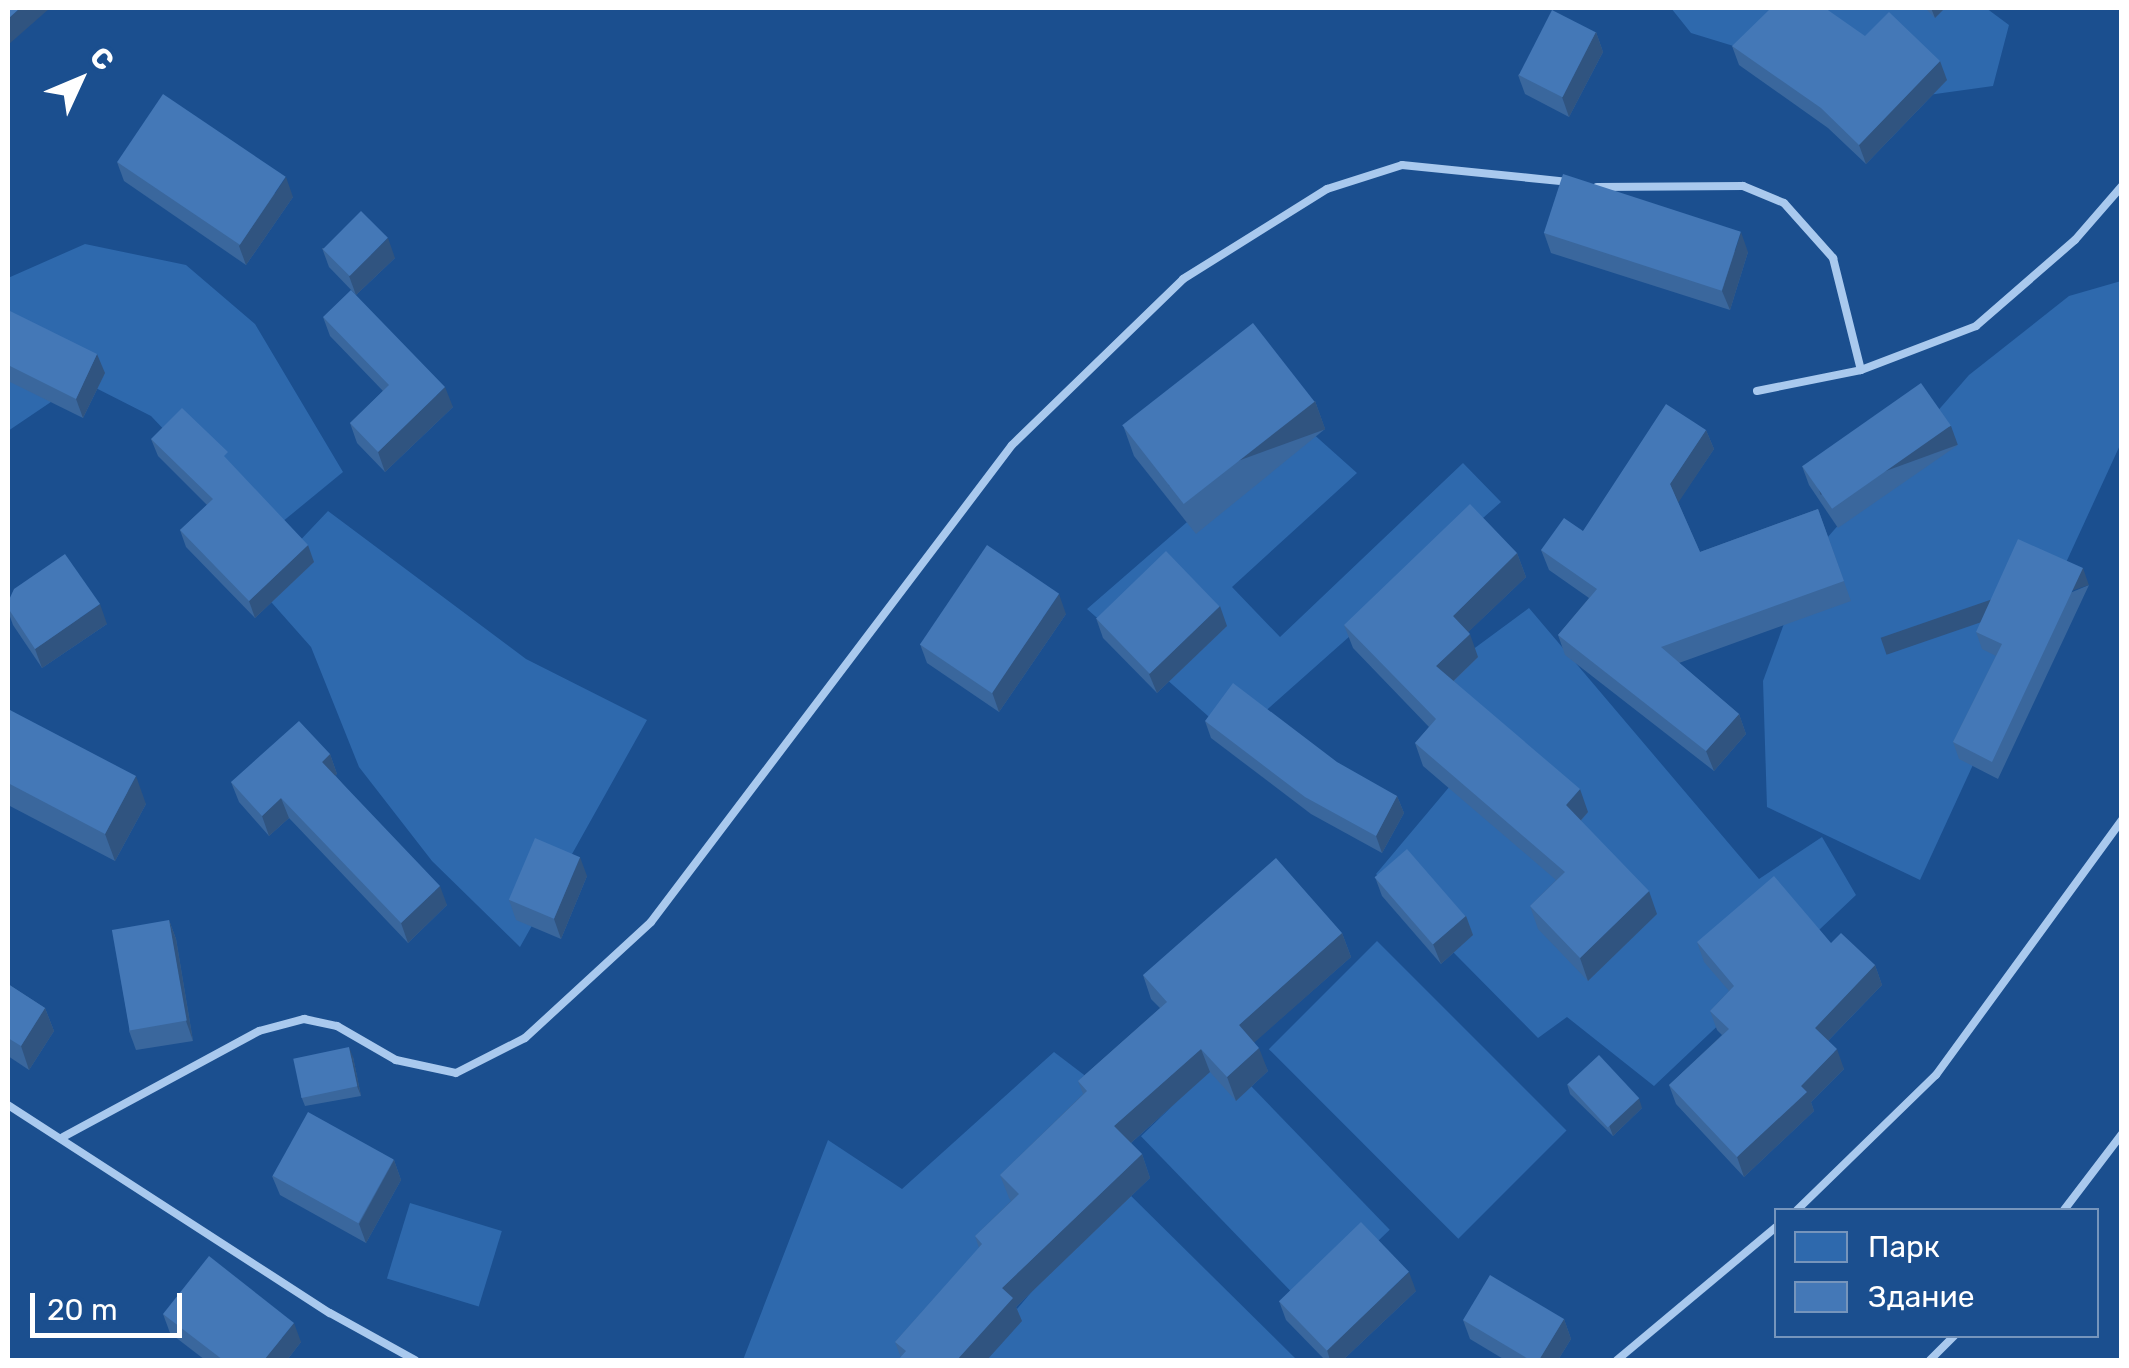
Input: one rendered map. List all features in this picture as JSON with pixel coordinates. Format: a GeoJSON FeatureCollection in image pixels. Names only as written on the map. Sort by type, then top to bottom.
{"type":"FeatureCollection","features":[{"type":"Feature","properties":{"kind":"lane"},"geometry":{"type":"LineString","coordinates":[[63,1138],[259,1031],[304,1019],[337,1026],[396,1060],[456,1073],[525,1038],[651,922],[1012,446],[1183,279],[1327,190],[1402,165],[1467,167],[1604,188],[1743,186],[1784,202],[1832,258],[1860,370]]}},
{"type":"Feature","properties":{"kind":"lane"},"geometry":{"type":"LineString","coordinates":[[1756,391],[1860,370],[1976,326],[2074,240],[2122,186]]}},
{"type":"Feature","properties":{"kind":"lane"},"geometry":{"type":"LineString","coordinates":[[1799,1208],[1936,1075],[2122,820]]}},
{"type":"Feature","properties":{"kind":"lane"},"geometry":{"type":"LineString","coordinates":[[8,1104],[316,1304],[415,1360]]}},
{"type":"Feature","properties":{"kind":"lane"},"geometry":{"type":"LineString","coordinates":[[2066,1208],[2122,1134]]}},
{"type":"Feature","properties":{"kind":"lane"},"geometry":{"type":"LineString","coordinates":[[1616,1360],[1774,1230]]}},
{"type":"Feature","properties":{"kind":"lane"},"geometry":{"type":"LineString","coordinates":[[1930,1360],[1952,1338]]}},
{"type":"Feature","properties":{"kind":"green space"},"geometry":{"type":"Polygon","coordinates":[[[1671,8],[1986,8],[2009,25],[1993,86],[1885,101],[1815,71],[1691,33],[1671,8]]]}},
{"type":"Feature","properties":{"kind":"green space"},"geometry":{"type":"Polygon","coordinates":[[[85,244],[186,265],[255,324],[343,472],[265,536],[151,416],[82,381],[8,431],[8,278],[85,244]]]}},
{"type":"Feature","properties":{"kind":"green space"},"geometry":{"type":"Polygon","coordinates":[[[2121,281],[2121,443],[1920,880],[1767,807],[1763,681],[1807,561],[1969,375],[2069,296],[2121,281]]]}},
{"type":"Feature","properties":{"kind":"green space"},"geometry":{"type":"Polygon","coordinates":[[[1301,423],[1357,473],[1232,587],[1280,637],[1463,463],[1501,502],[1234,739],[1087,609],[1301,423]]]}},
{"type":"Feature","properties":{"kind":"green space"},"geometry":{"type":"Polygon","coordinates":[[[328,511],[526,659],[647,720],[520,947],[432,861],[359,767],[311,647],[257,586],[328,511]]]}},
{"type":"Feature","properties":{"kind":"green space"},"geometry":{"type":"Polygon","coordinates":[[[1529,608],[1759,879],[1822,837],[1856,895],[1654,1086],[1567,1017],[1538,1038],[1376,874],[1482,748],[1426,684],[1529,608]]]}},
{"type":"Feature","properties":{"kind":"green space"},"geometry":{"type":"Polygon","coordinates":[[[1377,941],[1567,1131],[1458,1239],[1269,1049],[1377,941]]]}},
{"type":"Feature","properties":{"kind":"green space"},"geometry":{"type":"Polygon","coordinates":[[[1054,1052],[1138,1116],[930,1360],[743,1360],[828,1140],[902,1189],[1054,1052]]]}},
{"type":"Feature","properties":{"kind":"green space"},"geometry":{"type":"Polygon","coordinates":[[[1223,1057],[1390,1230],[1308,1309],[1141,1136],[1223,1057]]]}},
{"type":"Feature","properties":{"kind":"green space"},"geometry":{"type":"Polygon","coordinates":[[[1121,1186],[1297,1360],[974,1360],[1121,1186]]]}},
{"type":"Feature","properties":{"kind":"green space"},"geometry":{"type":"Polygon","coordinates":[[[410,1203],[502,1231],[479,1307],[387,1279],[410,1203]]]}},
{"type":"Feature","properties":{"kind":"building"},"geometry":{"type":"Polygon","coordinates":[[[8,8],[20,8],[8,19],[8,8]]]}},
{"type":"Feature","properties":{"kind":"building"},"geometry":{"type":"Polygon","coordinates":[[[1771,8],[1825,8],[1865,36],[1889,12],[1940,61],[1859,145],[1821,108],[1732,46],[1771,8]]]}},
{"type":"Feature","properties":{"kind":"building"},"geometry":{"type":"Polygon","coordinates":[[[1552,10],[1596,32],[1563,97],[1519,75],[1552,10]]]}},
{"type":"Feature","properties":{"kind":"building"},"geometry":{"type":"Polygon","coordinates":[[[163,94],[286,177],[240,245],[117,162],[163,94]]]}},
{"type":"Feature","properties":{"kind":"building"},"geometry":{"type":"Polygon","coordinates":[[[1563,174],[1741,232],[1722,291],[1544,233],[1563,174]]]}},
{"type":"Feature","properties":{"kind":"building"},"geometry":{"type":"Polygon","coordinates":[[[361,211],[388,238],[350,276],[323,249],[361,211]]]}},
{"type":"Feature","properties":{"kind":"building"},"geometry":{"type":"Polygon","coordinates":[[[351,290],[445,387],[378,452],[350,423],[389,385],[323,317],[351,290]]]}},
{"type":"Feature","properties":{"kind":"building"},"geometry":{"type":"Polygon","coordinates":[[[8,310],[97,354],[76,399],[8,365],[8,310]]]}},
{"type":"Feature","properties":{"kind":"building"},"geometry":{"type":"Polygon","coordinates":[[[1253,323],[1315,402],[1184,504],[1122,425],[1253,323]]]}},
{"type":"Feature","properties":{"kind":"building"},"geometry":{"type":"Polygon","coordinates":[[[1921,383],[1951,426],[1832,509],[1802,466],[1921,383]]]}},
{"type":"Feature","properties":{"kind":"building"},"geometry":{"type":"Polygon","coordinates":[[[1666,404],[1706,430],[1670,484],[1700,552],[1818,509],[1844,581],[1661,647],[1739,714],[1706,751],[1558,635],[1597,589],[1541,550],[1564,518],[1583,531],[1666,404]]]}},
{"type":"Feature","properties":{"kind":"building"},"geometry":{"type":"Polygon","coordinates":[[[182,408],[228,452],[224,456],[308,545],[249,601],[180,530],[213,499],[151,439],[182,408]]]}},
{"type":"Feature","properties":{"kind":"building"},"geometry":{"type":"Polygon","coordinates":[[[1470,504],[1517,553],[1453,616],[1470,634],[1436,666],[1580,789],[1566,805],[1649,891],[1580,958],[1530,906],[1565,872],[1415,743],[1436,719],[1344,625],[1470,504]]]}},
{"type":"Feature","properties":{"kind":"building"},"geometry":{"type":"Polygon","coordinates":[[[2018,539],[2083,568],[1992,762],[1953,742],[2002,644],[1976,632],[2018,539]]]}},
{"type":"Feature","properties":{"kind":"building"},"geometry":{"type":"Polygon","coordinates":[[[987,545],[1059,594],[992,693],[920,644],[987,545]]]}},
{"type":"Feature","properties":{"kind":"building"},"geometry":{"type":"Polygon","coordinates":[[[1166,551],[1219,606],[1150,674],[1096,618],[1166,551]]]}},
{"type":"Feature","properties":{"kind":"building"},"geometry":{"type":"Polygon","coordinates":[[[65,554],[100,604],[35,649],[8,602],[14,589],[65,554]]]}},
{"type":"Feature","properties":{"kind":"building"},"geometry":{"type":"Polygon","coordinates":[[[1233,683],[1337,762],[1397,796],[1376,836],[1305,797],[1205,721],[1233,683]]]}},
{"type":"Feature","properties":{"kind":"building"},"geometry":{"type":"Polygon","coordinates":[[[8,709],[136,776],[105,834],[8,783],[8,709]]]}},
{"type":"Feature","properties":{"kind":"building"},"geometry":{"type":"Polygon","coordinates":[[[299,721],[330,754],[322,762],[440,886],[401,923],[281,798],[262,816],[231,782],[299,721]]]}},
{"type":"Feature","properties":{"kind":"building"},"geometry":{"type":"Polygon","coordinates":[[[535,838],[580,857],[554,919],[509,900],[535,838]]]}},
{"type":"Feature","properties":{"kind":"building"},"geometry":{"type":"Polygon","coordinates":[[[1407,849],[1465,916],[1433,944],[1375,877],[1407,849]]]}},
{"type":"Feature","properties":{"kind":"building"},"geometry":{"type":"Polygon","coordinates":[[[1276,858],[1342,933],[1239,1025],[1259,1048],[1227,1077],[1201,1049],[1114,1126],[1142,1154],[1002,1288],[1013,1298],[957,1360],[898,1360],[906,1351],[895,1342],[982,1244],[975,1236],[1019,1194],[1000,1175],[1087,1091],[1078,1081],[1167,1002],[1143,975],[1276,858]]]}},
{"type":"Feature","properties":{"kind":"building"},"geometry":{"type":"Polygon","coordinates":[[[1774,876],[1831,943],[1841,933],[1875,965],[1815,1028],[1837,1049],[1801,1086],[1807,1092],[1737,1157],[1669,1085],[1729,1029],[1710,1011],[1734,986],[1697,942],[1774,876]]]}},
{"type":"Feature","properties":{"kind":"building"},"geometry":{"type":"Polygon","coordinates":[[[169,920],[187,1020],[130,1031],[112,930],[169,920]]]}},
{"type":"Feature","properties":{"kind":"building"},"geometry":{"type":"Polygon","coordinates":[[[8,984],[45,1008],[21,1046],[8,1038],[8,984]]]}},
{"type":"Feature","properties":{"kind":"building"},"geometry":{"type":"Polygon","coordinates":[[[349,1047],[357,1086],[302,1098],[293,1059],[349,1047]]]}},
{"type":"Feature","properties":{"kind":"building"},"geometry":{"type":"Polygon","coordinates":[[[1599,1055],[1639,1098],[1608,1127],[1568,1084],[1599,1055]]]}},
{"type":"Feature","properties":{"kind":"building"},"geometry":{"type":"Polygon","coordinates":[[[308,1112],[394,1160],[358,1223],[273,1176],[308,1112]]]}},
{"type":"Feature","properties":{"kind":"building"},"geometry":{"type":"Polygon","coordinates":[[[1361,1222],[1409,1272],[1327,1351],[1279,1301],[1361,1222]]]}},
{"type":"Feature","properties":{"kind":"building"},"geometry":{"type":"Polygon","coordinates":[[[209,1256],[294,1323],[264,1360],[223,1360],[163,1314],[209,1256]]]}},
{"type":"Feature","properties":{"kind":"building"},"geometry":{"type":"Polygon","coordinates":[[[1490,1275],[1564,1319],[1539,1360],[1530,1360],[1463,1320],[1490,1275]]]}}]}
